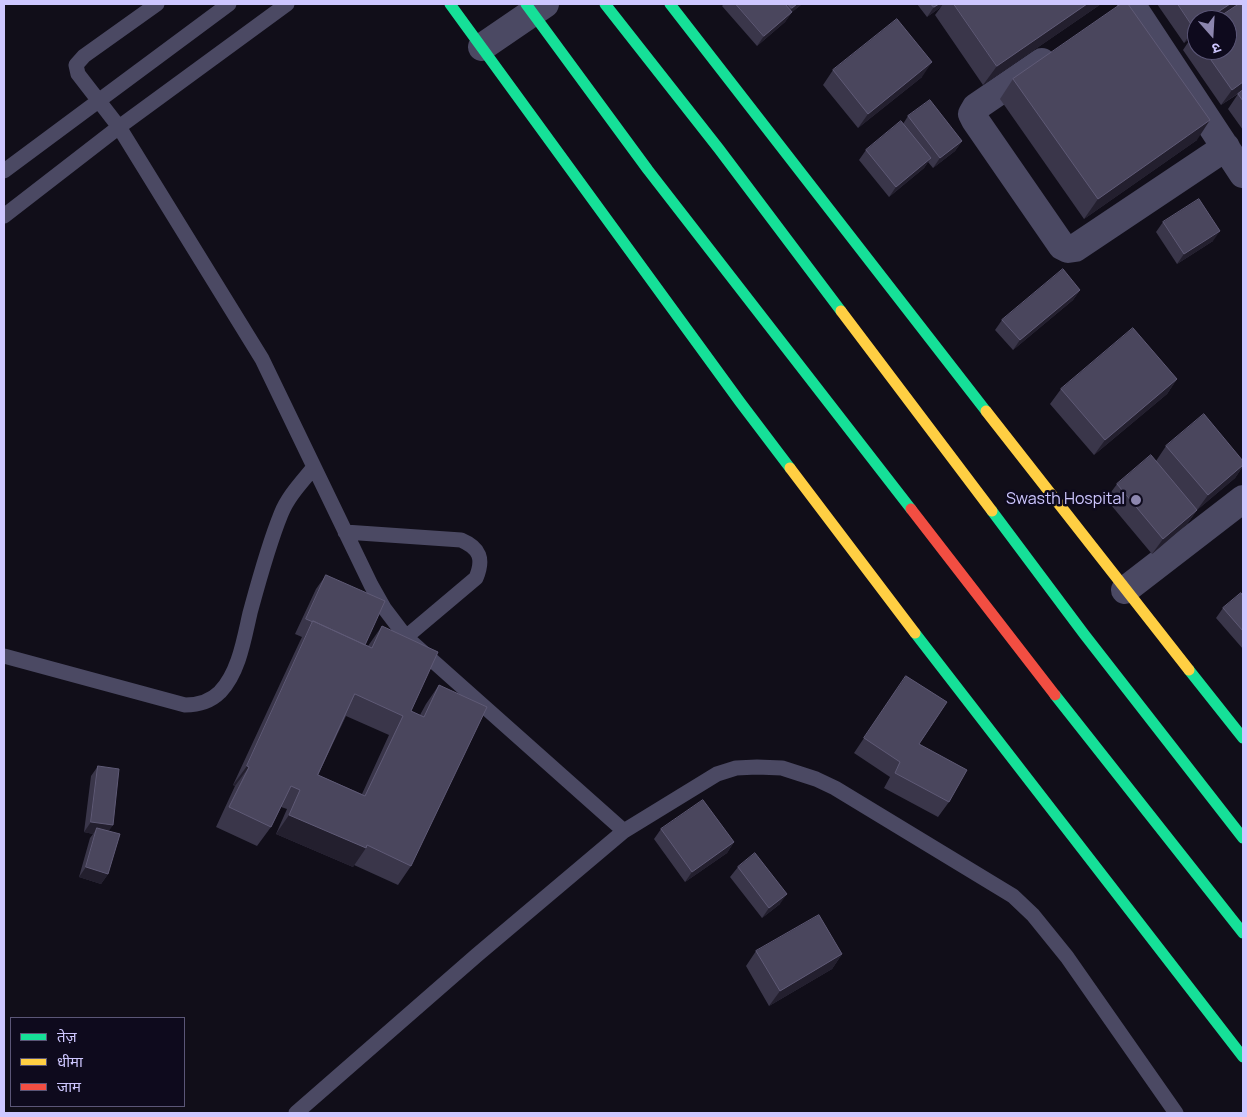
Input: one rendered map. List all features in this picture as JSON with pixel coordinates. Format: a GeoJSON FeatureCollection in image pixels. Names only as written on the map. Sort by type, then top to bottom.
{"type":"FeatureCollection","features":[{"type":"Feature","properties":{"kind":"street"},"geometry":{"type":"LineString","coordinates":[[450,4],[746,410],[914,632],[1243,1057]]}},
{"type":"Feature","properties":{"kind":"street"},"geometry":{"type":"LineString","coordinates":[[605,4],[719,149],[1084,634],[1243,838]]}},
{"type":"Feature","properties":{"kind":"street"},"geometry":{"type":"LineString","coordinates":[[670,4],[1125,590],[1243,738]]}},
{"type":"Feature","properties":{"kind":"street"},"geometry":{"type":"LineString","coordinates":[[482,47],[534,7],[648,170],[1040,676],[1243,933]]}},
{"type":"Feature","properties":{"kind":"street"},"geometry":{"type":"LineString","coordinates":[[1123,8],[1226,147],[1243,174]]}},
{"type":"Feature","properties":{"kind":"street"},"geometry":{"type":"LineString","coordinates":[[1064,48],[976,107],[972,114],[1062,246],[1068,249],[1075,248],[1226,147]]}},
{"type":"Feature","properties":{"kind":"street"},"geometry":{"type":"LineString","coordinates":[[1125,590],[1243,499]]}},
{"type":"Feature","properties":{"kind":"lane"},"geometry":{"type":"LineString","coordinates":[[157,4],[84,56],[76,65],[78,74],[119,128],[262,360],[384,608],[406,637],[624,831]]}},
{"type":"Feature","properties":{"kind":"lane"},"geometry":{"type":"LineString","coordinates":[[4,172],[97,100],[229,4]]}},
{"type":"Feature","properties":{"kind":"lane"},"geometry":{"type":"LineString","coordinates":[[4,216],[287,4]]}},
{"type":"Feature","properties":{"kind":"lane"},"geometry":{"type":"LineString","coordinates":[[4,656],[185,705],[198,705],[210,699],[220,691],[236,663],[267,552],[282,512],[292,493],[314,467]]}},
{"type":"Feature","properties":{"kind":"lane"},"geometry":{"type":"LineString","coordinates":[[345,532],[460,540],[470,544],[478,552],[481,565],[476,578],[406,637]]}},
{"type":"Feature","properties":{"kind":"lane"},"geometry":{"type":"LineString","coordinates":[[296,1113],[477,955],[624,831],[717,774],[736,768],[757,767],[782,768],[835,788],[1013,896],[1033,914],[1067,957],[1176,1113]]}},
{"type":"Feature","properties":{"kind":"building"},"geometry":{"type":"Polygon","coordinates":[[[736,4],[785,4],[792,12],[764,36],[736,4]]]}},
{"type":"Feature","properties":{"kind":"building"},"geometry":{"type":"Polygon","coordinates":[[[788,4],[797,4],[792,8],[788,4]]]}},
{"type":"Feature","properties":{"kind":"building"},"geometry":{"type":"Polygon","coordinates":[[[954,4],[1087,4],[997,66],[954,4]]]}},
{"type":"Feature","properties":{"kind":"building"},"geometry":{"type":"Polygon","coordinates":[[[1121,4],[1128,4],[1210,120],[1098,199],[1013,79],[1121,4]]]}},
{"type":"Feature","properties":{"kind":"building"},"geometry":{"type":"Polygon","coordinates":[[[1178,4],[1230,4],[1221,10],[1187,10],[1187,18],[1178,4]]]}},
{"type":"Feature","properties":{"kind":"building"},"geometry":{"type":"Polygon","coordinates":[[[1239,4],[1243,4],[1243,82],[1232,90],[1211,60],[1237,60],[1237,10],[1230,10],[1239,4]]]}},
{"type":"Feature","properties":{"kind":"building"},"geometry":{"type":"Polygon","coordinates":[[[897,19],[932,62],[868,114],[833,70],[897,19]]]}},
{"type":"Feature","properties":{"kind":"building"},"geometry":{"type":"Polygon","coordinates":[[[1243,90],[1243,101],[1238,94],[1243,90]]]}},
{"type":"Feature","properties":{"kind":"building"},"geometry":{"type":"Polygon","coordinates":[[[930,100],[962,141],[940,158],[908,116],[930,100]]]}},
{"type":"Feature","properties":{"kind":"building"},"geometry":{"type":"Polygon","coordinates":[[[901,121],[931,158],[896,187],[866,150],[901,121]]]}},
{"type":"Feature","properties":{"kind":"building"},"geometry":{"type":"Polygon","coordinates":[[[1199,199],[1220,231],[1184,254],[1163,222],[1199,199]]]}},
{"type":"Feature","properties":{"kind":"building"},"geometry":{"type":"Polygon","coordinates":[[[1063,269],[1080,290],[1020,340],[1002,320],[1063,269]]]}},
{"type":"Feature","properties":{"kind":"building"},"geometry":{"type":"Polygon","coordinates":[[[1133,328],[1177,379],[1105,440],[1061,389],[1133,328]]]}},
{"type":"Feature","properties":{"kind":"building"},"geometry":{"type":"Polygon","coordinates":[[[1204,414],[1243,461],[1243,465],[1208,495],[1166,446],[1204,414]]]}},
{"type":"Feature","properties":{"kind":"building"},"geometry":{"type":"Polygon","coordinates":[[[1151,455],[1197,510],[1163,539],[1117,484],[1151,455]]]}},
{"type":"Feature","properties":{"kind":"building"},"geometry":{"type":"Polygon","coordinates":[[[326,575],[385,601],[365,645],[306,619],[326,575]]]}},
{"type":"Feature","properties":{"kind":"building"},"geometry":{"type":"Polygon","coordinates":[[[1241,593],[1243,596],[1243,631],[1223,608],[1241,593]]]}},
{"type":"Feature","properties":{"kind":"building"},"geometry":{"type":"Polygon","coordinates":[[[313,621],[372,648],[382,626],[438,652],[411,711],[424,717],[439,685],[487,707],[411,866],[367,845],[366,848],[289,815],[300,790],[291,786],[271,827],[229,807],[249,767],[247,766],[313,621]],[[355,694],[318,775],[365,796],[403,716],[355,694]]]}},
{"type":"Feature","properties":{"kind":"building"},"geometry":{"type":"Polygon","coordinates":[[[906,676],[947,702],[919,744],[967,770],[949,802],[895,773],[900,762],[864,738],[906,676]]]}},
{"type":"Feature","properties":{"kind":"building"},"geometry":{"type":"Polygon","coordinates":[[[98,766],[119,769],[113,825],[91,822],[98,766]]]}},
{"type":"Feature","properties":{"kind":"building"},"geometry":{"type":"Polygon","coordinates":[[[703,800],[734,842],[692,872],[661,829],[703,800]]]}},
{"type":"Feature","properties":{"kind":"building"},"geometry":{"type":"Polygon","coordinates":[[[97,828],[120,834],[108,874],[86,867],[97,828]]]}},
{"type":"Feature","properties":{"kind":"building"},"geometry":{"type":"Polygon","coordinates":[[[755,853],[787,894],[769,908],[738,867],[755,853]]]}},
{"type":"Feature","properties":{"kind":"building"},"geometry":{"type":"Polygon","coordinates":[[[819,915],[842,954],[780,991],[756,951],[819,915]]]}},
{"type":"Feature","properties":{"kind":"traffic: fast"},"geometry":{"type":"LineString","coordinates":[[450,4],[790,468]]}},
{"type":"Feature","properties":{"kind":"traffic: fast"},"geometry":{"type":"LineString","coordinates":[[526,4],[648,170],[911,509]]}},
{"type":"Feature","properties":{"kind":"traffic: fast"},"geometry":{"type":"LineString","coordinates":[[605,4],[719,149],[841,311]]}},
{"type":"Feature","properties":{"kind":"traffic: fast"},"geometry":{"type":"LineString","coordinates":[[670,4],[986,411]]}},
{"type":"Feature","properties":{"kind":"traffic: fast"},"geometry":{"type":"LineString","coordinates":[[992,511],[1084,634],[1243,838]]}},
{"type":"Feature","properties":{"kind":"traffic: fast"},"geometry":{"type":"LineString","coordinates":[[915,633],[1243,1057]]}},
{"type":"Feature","properties":{"kind":"traffic: fast"},"geometry":{"type":"LineString","coordinates":[[1189,670],[1243,738]]}},
{"type":"Feature","properties":{"kind":"traffic: fast"},"geometry":{"type":"LineString","coordinates":[[1055,695],[1243,933]]}},
{"type":"Feature","properties":{"kind":"traffic: slow"},"geometry":{"type":"LineString","coordinates":[[841,311],[992,511]]}},
{"type":"Feature","properties":{"kind":"traffic: slow"},"geometry":{"type":"LineString","coordinates":[[986,411],[1189,670]]}},
{"type":"Feature","properties":{"kind":"traffic: slow"},"geometry":{"type":"LineString","coordinates":[[790,468],[915,633]]}},
{"type":"Feature","properties":{"kind":"traffic: jam"},"geometry":{"type":"LineString","coordinates":[[911,509],[1055,695]]}},
{"type":"Feature","properties":{"kind":"place","name":"Swasth Hospital"},"geometry":{"type":"Point","coordinates":[1136,500]}}]}
